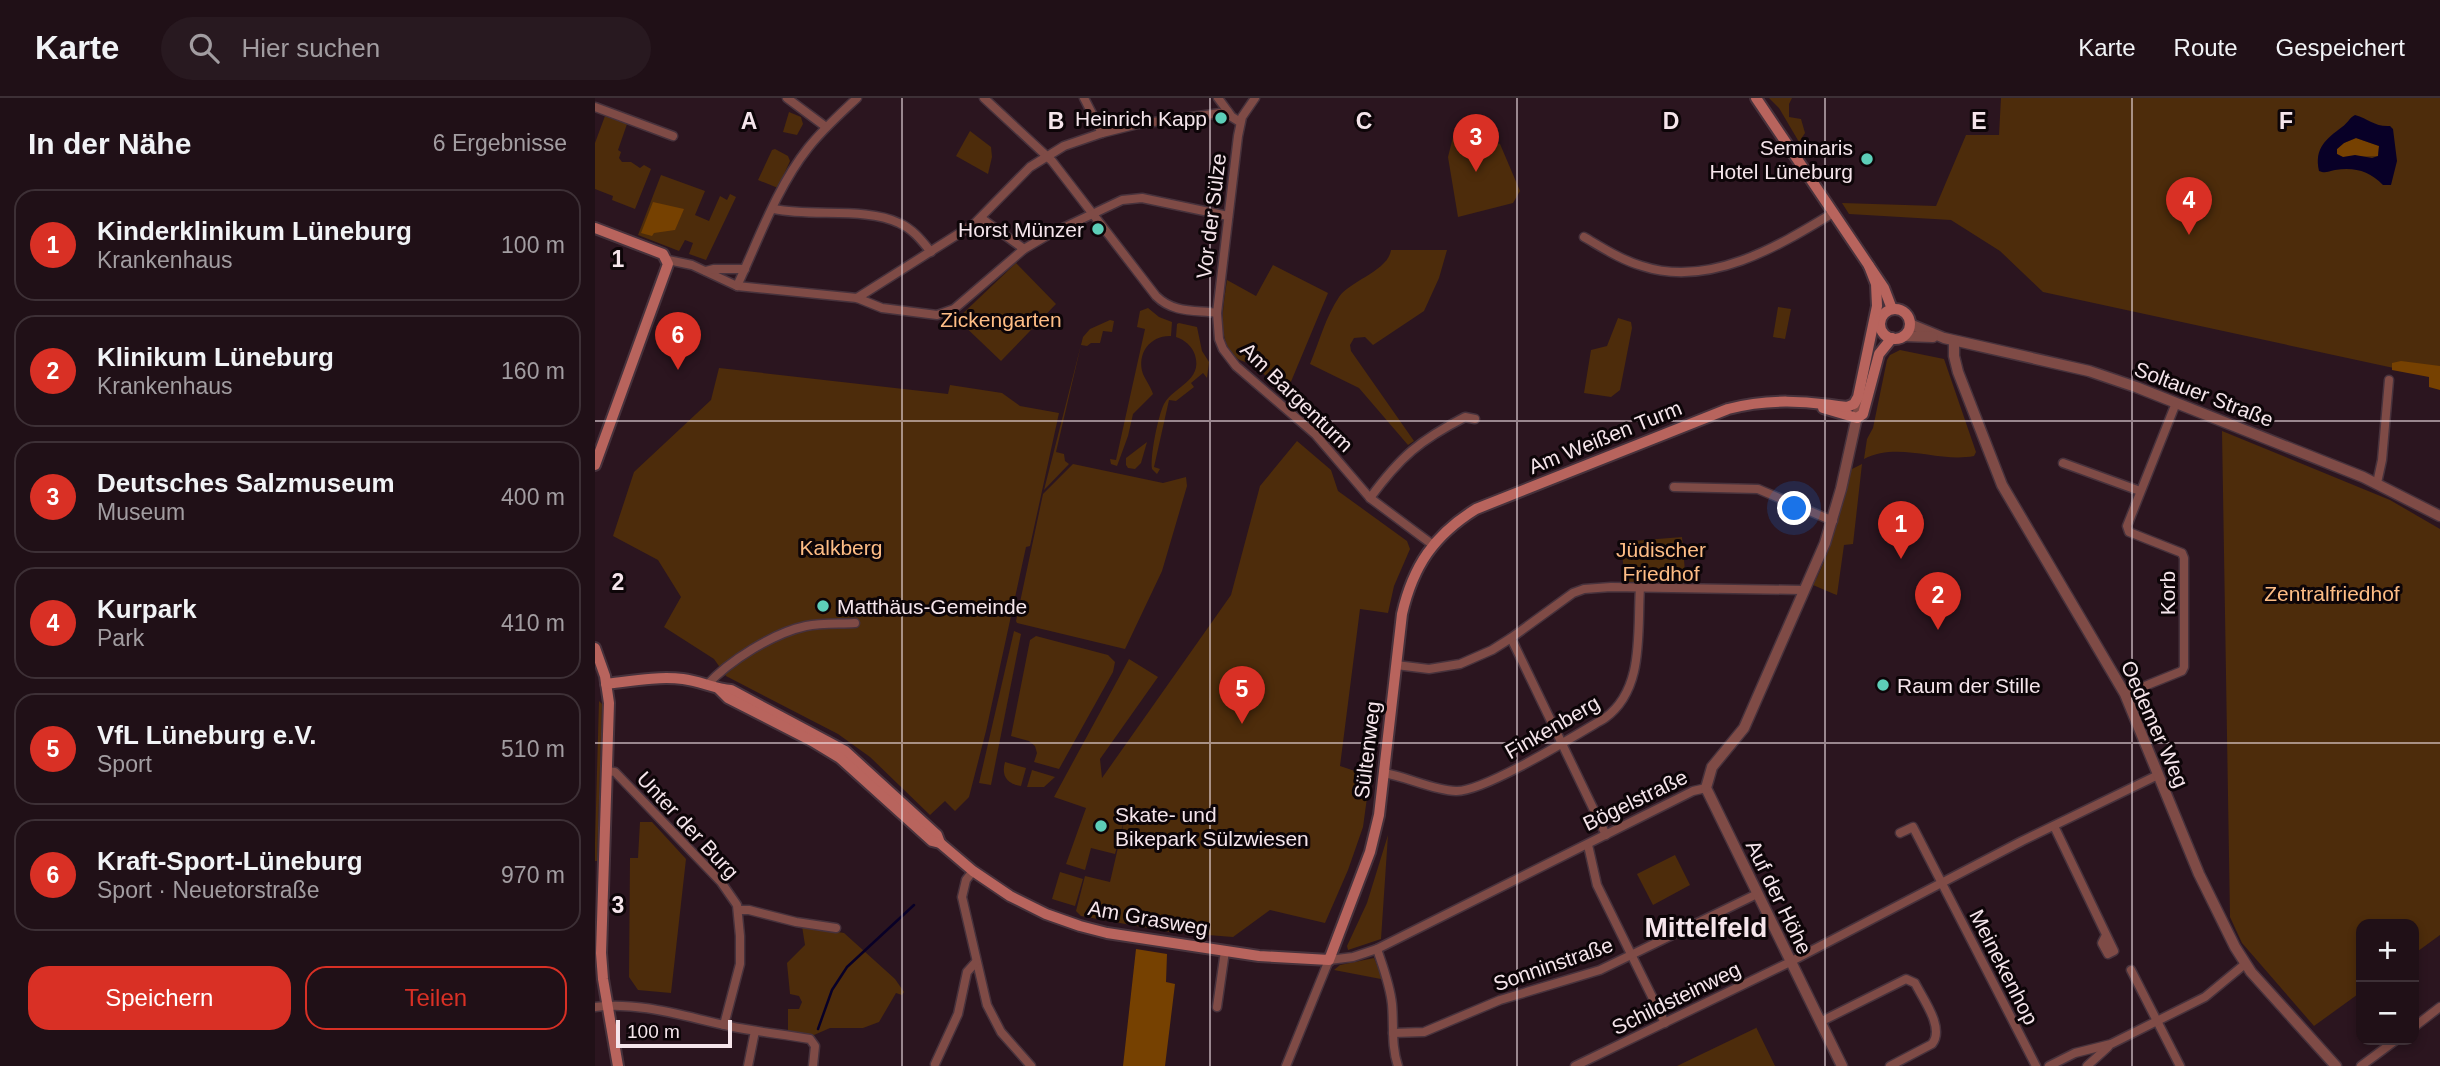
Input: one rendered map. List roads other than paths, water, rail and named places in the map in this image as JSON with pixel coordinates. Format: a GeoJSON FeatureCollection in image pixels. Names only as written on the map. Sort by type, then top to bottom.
{"type":"FeatureCollection","features":[{"type":"Feature","properties":{"kind":"main road","name":"Soltauer Straße"},"geometry":{"type":"LineString","coordinates":[[1756,98],[1884,288],[1892,309],[1905,312],[1910,324]]}},
{"type":"Feature","properties":{"kind":"main road"},"geometry":{"type":"LineString","coordinates":[[595,228],[659,252],[668,260],[665,276],[595,466]]}},
{"type":"Feature","properties":{"kind":"main road","name":"Bögelstraße"},"geometry":{"type":"LineString","coordinates":[[1869,266],[1876,284],[1877,306],[1854,412],[1866,410],[1879,354],[1888,335]]}},
{"type":"Feature","properties":{"kind":"main road"},"geometry":{"type":"LineString","coordinates":[[1888,335],[1882,318],[1892,309]]}},
{"type":"Feature","properties":{"kind":"main road"},"geometry":{"type":"LineString","coordinates":[[1904,336],[1910,324]]}},
{"type":"Feature","properties":{"kind":"main road","name":"Soltauer Straße"},"geometry":{"type":"LineString","coordinates":[[1888,335],[1904,336]]}},
{"type":"Feature","properties":{"kind":"main road","name":"Bögelstraße"},"geometry":{"type":"LineString","coordinates":[[1866,365],[1888,335]]}},
{"type":"Feature","properties":{"kind":"main road","name":"Am Weißen Turm"},"geometry":{"type":"LineString","coordinates":[[1433,545],[1449,528],[1476,509],[1750,403],[1806,401],[1845,416],[1854,412]]}},
{"type":"Feature","properties":{"kind":"main road","name":"Sültenweg"},"geometry":{"type":"LineString","coordinates":[[1329,960],[1370,852],[1378,815],[1407,595],[1416,571],[1433,545]]}},
{"type":"Feature","properties":{"kind":"main road"},"geometry":{"type":"LineString","coordinates":[[595,648],[601,685],[609,703],[599,871],[601,1006],[618,1066]]}},
{"type":"Feature","properties":{"kind":"main road","name":"Am Grasweg"},"geometry":{"type":"LineString","coordinates":[[601,685],[676,678],[719,690],[728,698],[840,758],[932,841],[940,843],[973,871],[1027,905],[1080,926],[1107,933],[1259,956],[1329,960]]}},
{"type":"Feature","properties":{"kind":"street"},"geometry":{"type":"LineString","coordinates":[[787,98],[826,127]]}},
{"type":"Feature","properties":{"kind":"street"},"geometry":{"type":"LineString","coordinates":[[737,286],[796,166],[826,127],[857,98]]}},
{"type":"Feature","properties":{"kind":"street"},"geometry":{"type":"LineString","coordinates":[[984,98],[1047,156],[1165,305],[1176,309],[1217,313]]}},
{"type":"Feature","properties":{"kind":"street"},"geometry":{"type":"LineString","coordinates":[[1084,98],[1102,132]]}},
{"type":"Feature","properties":{"kind":"street"},"geometry":{"type":"LineString","coordinates":[[1218,98],[1240,122],[1255,98]]}},
{"type":"Feature","properties":{"kind":"street"},"geometry":{"type":"LineString","coordinates":[[595,107],[673,136]]}},
{"type":"Feature","properties":{"kind":"street"},"geometry":{"type":"LineString","coordinates":[[862,300],[981,218],[1030,167],[1064,146],[1102,132],[1138,124],[1217,116],[1228,112]]}},
{"type":"Feature","properties":{"kind":"street","name":"Vor der Sülze"},"geometry":{"type":"LineString","coordinates":[[1217,313],[1240,122]]}},
{"type":"Feature","properties":{"kind":"street"},"geometry":{"type":"LineString","coordinates":[[668,260],[706,271],[737,286],[862,300],[888,309],[937,315],[948,313],[1024,249],[1122,200],[1142,198],[1228,216]]}},
{"type":"Feature","properties":{"kind":"street"},"geometry":{"type":"LineString","coordinates":[[774,209],[890,219],[910,229],[931,253]]}},
{"type":"Feature","properties":{"kind":"street"},"geometry":{"type":"LineString","coordinates":[[1584,237],[1618,257],[1643,267],[1699,273],[1739,261],[1771,247],[1833,213]]}},
{"type":"Feature","properties":{"kind":"street"},"geometry":{"type":"LineString","coordinates":[[981,218],[1024,249]]}},
{"type":"Feature","properties":{"kind":"street"},"geometry":{"type":"LineString","coordinates":[[706,271],[745,269]]}},
{"type":"Feature","properties":{"kind":"street","name":"Am Bargenturm"},"geometry":{"type":"LineString","coordinates":[[1217,313],[1219,339],[1235,366],[1315,434],[1370,498],[1433,545]]}},
{"type":"Feature","properties":{"kind":"street","name":"Soltauer Straße"},"geometry":{"type":"LineString","coordinates":[[1910,324],[1949,340]]}},
{"type":"Feature","properties":{"kind":"street","name":"Soltauer Straße"},"geometry":{"type":"LineString","coordinates":[[1904,336],[1949,340],[2089,371],[2377,483],[2440,516]]}},
{"type":"Feature","properties":{"kind":"street","name":"Oedemer Weg"},"geometry":{"type":"LineString","coordinates":[[1949,340],[1958,372],[1999,478],[2125,695],[2199,874],[2245,964],[2336,1066]]}},
{"type":"Feature","properties":{"kind":"street"},"geometry":{"type":"LineString","coordinates":[[2377,483],[2382,460],[2389,380]]}},
{"type":"Feature","properties":{"kind":"street","name":"Korb"},"geometry":{"type":"LineString","coordinates":[[2125,695],[2182,671],[2184,667],[2184,558],[2182,554],[2129,532],[2126,526],[2176,403]]}},
{"type":"Feature","properties":{"kind":"street","name":"Bögelstraße"},"geometry":{"type":"LineString","coordinates":[[1329,960],[1377,950],[1693,791],[1706,788],[1712,767],[1744,728],[1833,521],[1854,412]]}},
{"type":"Feature","properties":{"kind":"street"},"geometry":{"type":"LineString","coordinates":[[1370,498],[1419,443],[1465,417],[1475,419]]}},
{"type":"Feature","properties":{"kind":"street"},"geometry":{"type":"LineString","coordinates":[[2063,463],[2140,491]]}},
{"type":"Feature","properties":{"kind":"street"},"geometry":{"type":"LineString","coordinates":[[1674,487],[1758,489],[1833,521]]}},
{"type":"Feature","properties":{"kind":"street"},"geometry":{"type":"LineString","coordinates":[[1397,665],[1445,668],[1477,658],[1511,638],[1573,593],[1597,587],[1802,590]]}},
{"type":"Feature","properties":{"kind":"street","name":"Finkenberg"},"geometry":{"type":"LineString","coordinates":[[1384,773],[1447,790],[1469,790],[1605,719],[1617,709],[1632,684],[1640,587]]}},
{"type":"Feature","properties":{"kind":"street"},"geometry":{"type":"LineString","coordinates":[[707,685],[720,671],[784,634],[809,625],[855,623]]}},
{"type":"Feature","properties":{"kind":"street"},"geometry":{"type":"LineString","coordinates":[[1511,638],[1606,835]]}},
{"type":"Feature","properties":{"kind":"street","name":"Unter der Burg"},"geometry":{"type":"LineString","coordinates":[[607,771],[615,772],[721,882],[738,910],[740,964],[724,1025]]}},
{"type":"Feature","properties":{"kind":"street","name":"Schildsteinweg"},"geometry":{"type":"LineString","coordinates":[[1575,1066],[1790,962],[2158,775]]}},
{"type":"Feature","properties":{"kind":"street","name":"Auf der Höhe"},"geometry":{"type":"LineString","coordinates":[[1706,788],[1842,1066]]}},
{"type":"Feature","properties":{"kind":"street"},"geometry":{"type":"LineString","coordinates":[[2054,826],[2106,935]]}},
{"type":"Feature","properties":{"kind":"street"},"geometry":{"type":"LineString","coordinates":[[1900,833],[1913,827],[1942,885]]}},
{"type":"Feature","properties":{"kind":"street"},"geometry":{"type":"LineString","coordinates":[[1588,845],[1597,885],[1665,1023]]}},
{"type":"Feature","properties":{"kind":"street"},"geometry":{"type":"LineString","coordinates":[[973,871],[965,880],[962,897],[987,1005],[997,1026],[1026,1064]]}},
{"type":"Feature","properties":{"kind":"street","name":"Meinekenhop"},"geometry":{"type":"LineString","coordinates":[[1942,885],[2035,1066]]}},
{"type":"Feature","properties":{"kind":"street","name":"Sonninstraße"},"geometry":{"type":"LineString","coordinates":[[1393,1033],[1425,1032],[1500,1000],[1588,975],[1757,894]]}},
{"type":"Feature","properties":{"kind":"street","name":"Unter der Burg"},"geometry":{"type":"LineString","coordinates":[[738,910],[836,928]]}},
{"type":"Feature","properties":{"kind":"street"},"geometry":{"type":"LineString","coordinates":[[1377,950],[1389,986],[1398,1066]]}},
{"type":"Feature","properties":{"kind":"street"},"geometry":{"type":"LineString","coordinates":[[1217,1006],[1225,951]]}},
{"type":"Feature","properties":{"kind":"street"},"geometry":{"type":"LineString","coordinates":[[1286,1066],[1329,960]]}},
{"type":"Feature","properties":{"kind":"street"},"geometry":{"type":"LineString","coordinates":[[935,1064],[955,1020],[967,972],[976,962]]}},
{"type":"Feature","properties":{"kind":"street"},"geometry":{"type":"LineString","coordinates":[[2049,1066],[2075,1053],[2111,1044],[2205,997],[2245,964]]}},
{"type":"Feature","properties":{"kind":"street"},"geometry":{"type":"LineString","coordinates":[[2131,970],[2180,1066]]}},
{"type":"Feature","properties":{"kind":"street"},"geometry":{"type":"LineString","coordinates":[[1820,1022],[1906,979],[1912,980],[1937,1029],[1937,1038],[1932,1044],[1890,1066]]}},
{"type":"Feature","properties":{"kind":"street"},"geometry":{"type":"LineString","coordinates":[[601,1006],[673,1013],[755,1031],[810,1039],[815,1046],[813,1066]]}},
{"type":"Feature","properties":{"kind":"street"},"geometry":{"type":"LineString","coordinates":[[2419,1023],[2440,1007]]}},
{"type":"Feature","properties":{"kind":"street"},"geometry":{"type":"LineString","coordinates":[[748,1066],[755,1031]]}},
{"type":"Feature","properties":{"kind":"street"},"geometry":{"type":"LineString","coordinates":[[2087,1066],[2111,1044]]}},
{"type":"Feature","properties":{"kind":"street"},"geometry":{"type":"LineString","coordinates":[[2361,1066],[2389,1045]]}},
{"type":"Feature","properties":{"kind":"waterway"},"geometry":{"type":"LineString","coordinates":[[818,1029],[832,990],[847,967],[914,905]]}},
{"type":"Feature","properties":{"kind":"place","name":"Heinrich Kapp"},"geometry":{"type":"Point","coordinates":[1221,118]}},
{"type":"Feature","properties":{"kind":"place","name":"Seminaris Hotel Lüneburg"},"geometry":{"type":"Point","coordinates":[1867,159]}},
{"type":"Feature","properties":{"kind":"place","name":"Deutsches Salzmuseum"},"geometry":{"type":"Point","coordinates":[1476,172]}},
{"type":"Feature","properties":{"kind":"place","name":"Horst Münzer"},"geometry":{"type":"Point","coordinates":[1098,229]}},
{"type":"Feature","properties":{"kind":"place","name":"Kurpark"},"geometry":{"type":"Point","coordinates":[2189,235]}},
{"type":"Feature","properties":{"kind":"place","name":"Kraft-Sport-Lüneburg"},"geometry":{"type":"Point","coordinates":[678,370]}},
{"type":"Feature","properties":{"kind":"place","name":"Kinderklinikum Lüneburg"},"geometry":{"type":"Point","coordinates":[1901,559]}},
{"type":"Feature","properties":{"kind":"place","name":"Matthäus-Gemeinde"},"geometry":{"type":"Point","coordinates":[823,606]}},
{"type":"Feature","properties":{"kind":"place","name":"Klinikum Lüneburg"},"geometry":{"type":"Point","coordinates":[1938,630]}},
{"type":"Feature","properties":{"kind":"place","name":"Raum der Stille"},"geometry":{"type":"Point","coordinates":[1883,685]}},
{"type":"Feature","properties":{"kind":"place","name":"VfL Lüneburg e.V."},"geometry":{"type":"Point","coordinates":[1242,724]}},
{"type":"Feature","properties":{"kind":"place","name":"Skate- und Bikepark Sülzwiesen"},"geometry":{"type":"Point","coordinates":[1101,826]}},
{"type":"Feature","properties":{"kind":"district","name":"Mittelfeld"},"geometry":{"type":"Point","coordinates":[1706,927]}},
{"type":"Feature","properties":{"kind":"park label","name":"Zickengarten"},"geometry":{"type":"Point","coordinates":[1001,319]}},
{"type":"Feature","properties":{"kind":"park label","name":"Kalkberg"},"geometry":{"type":"Point","coordinates":[841,547]}},
{"type":"Feature","properties":{"kind":"park label","name":"Jüdischer Friedhof"},"geometry":{"type":"Point","coordinates":[1661,561]}},
{"type":"Feature","properties":{"kind":"park label","name":"Zentralfriedhof"},"geometry":{"type":"Point","coordinates":[2332,593]}}]}
